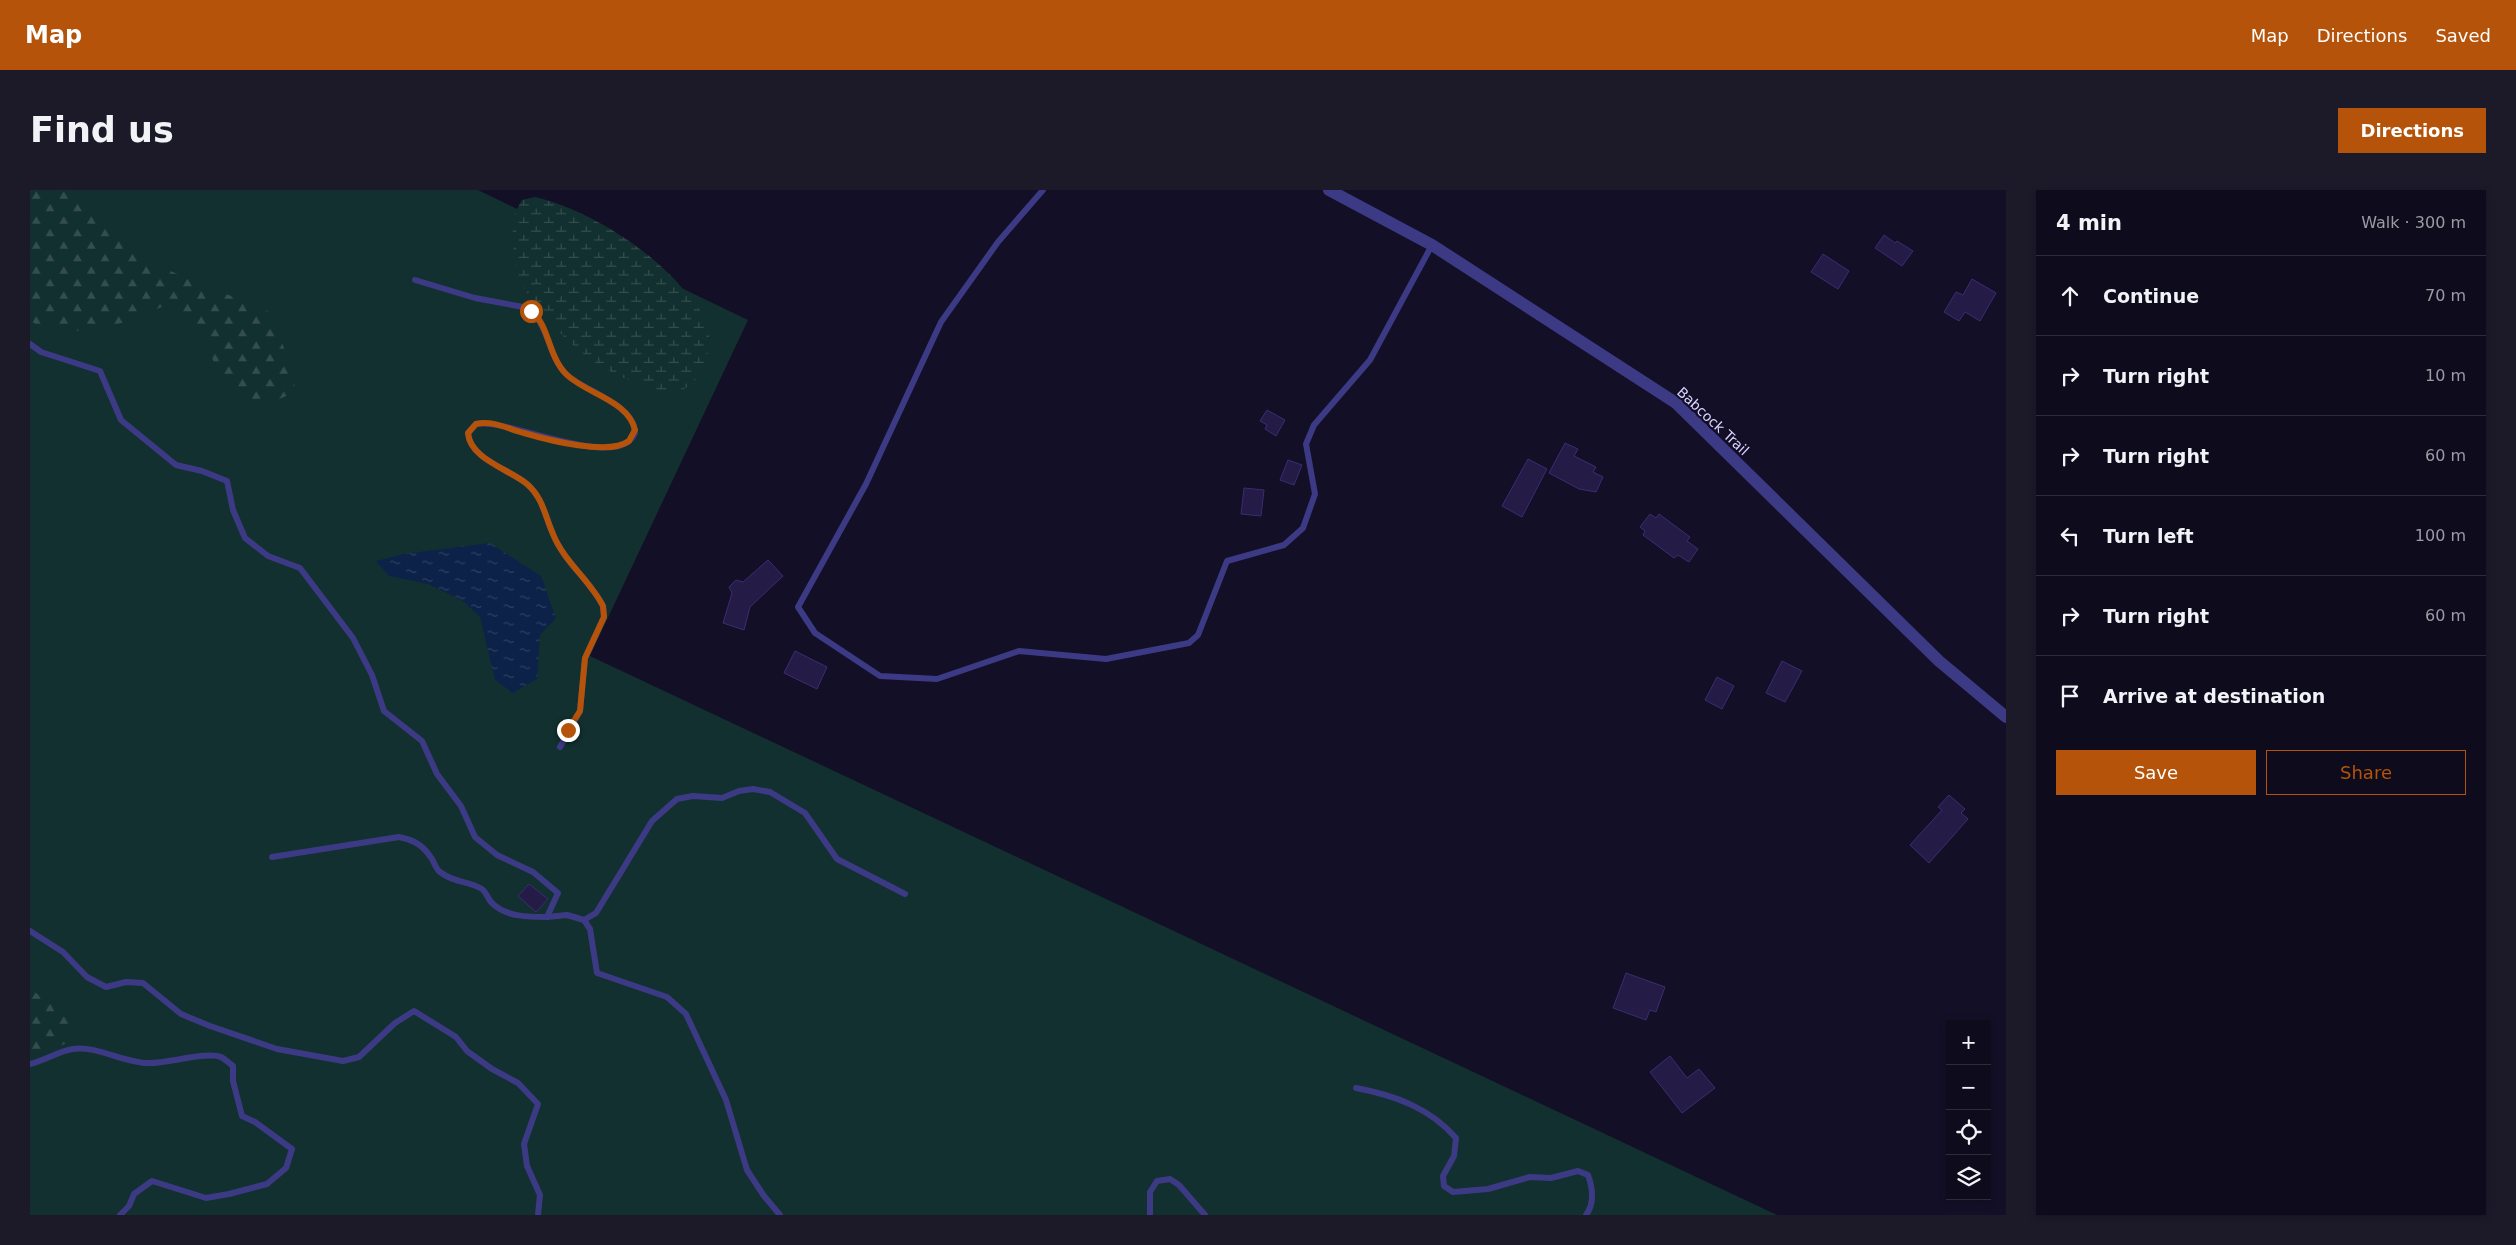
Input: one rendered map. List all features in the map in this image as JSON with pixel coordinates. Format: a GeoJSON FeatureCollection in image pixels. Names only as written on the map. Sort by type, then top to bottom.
{"type":"FeatureCollection","features":[{"type":"Feature","properties":{"kind":"street","name":"Babcock Trail"},"geometry":{"type":"LineString","coordinates":[[1329,190],[1432,246],[1676,403],[1932,654],[2006,717]]}},
{"type":"Feature","properties":{"kind":"lane"},"geometry":{"type":"LineString","coordinates":[[1042,190],[998,242],[941,322],[866,484],[798,607],[815,633],[880,676],[937,679],[1019,651],[1106,659],[1189,644],[1198,635],[1227,561],[1284,545],[1303,528],[1315,494],[1306,444],[1314,425],[1370,360],[1432,246]]}},
{"type":"Feature","properties":{"kind":"lane"},"geometry":{"type":"LineString","coordinates":[[416,280],[475,298],[523,307],[534,314],[543,328],[555,361],[564,372],[579,384],[624,410],[634,425],[635,434],[629,441],[611,447],[552,440],[490,423],[476,424],[468,433],[470,442],[478,452],[521,480],[538,496],[552,534],[563,555],[603,606],[604,617],[585,658],[580,711],[560,746]]}},
{"type":"Feature","properties":{"kind":"lane"},"geometry":{"type":"LineString","coordinates":[[30,344],[41,352],[100,371],[120,420],[176,465],[202,471],[227,481],[233,510],[245,538],[268,556],[300,568],[353,638],[372,675],[384,711],[422,741],[437,774],[461,806],[475,837],[497,854],[533,872],[558,893],[548,917]]}},
{"type":"Feature","properties":{"kind":"lane"},"geometry":{"type":"LineString","coordinates":[[584,920],[596,913],[652,822],[677,799],[693,796],[722,798],[739,790],[753,789],[770,792],[805,813],[837,859],[905,894]]}},
{"type":"Feature","properties":{"kind":"lane"},"geometry":{"type":"LineString","coordinates":[[272,857],[398,837],[412,839],[432,859],[438,871],[457,882],[470,884],[484,890],[492,904],[507,913],[532,917],[567,915],[584,920],[590,929],[597,973],[667,997],[686,1014],[726,1100],[746,1170],[780,1215]]}},
{"type":"Feature","properties":{"kind":"lane"},"geometry":{"type":"LineString","coordinates":[[30,932],[63,952],[87,977],[106,986],[126,982],[143,983],[181,1014],[277,1049],[342,1061],[359,1057],[395,1023],[414,1011],[456,1037],[467,1051],[492,1069],[518,1083],[538,1104],[524,1144],[527,1166],[540,1195],[538,1215]]}},
{"type":"Feature","properties":{"kind":"lane"},"geometry":{"type":"LineString","coordinates":[[30,1064],[74,1048],[95,1051],[124,1061],[143,1063],[162,1064],[202,1056],[220,1056],[233,1066],[233,1081],[242,1116],[256,1122],[292,1149],[286,1168],[267,1184],[206,1198],[152,1181],[134,1194],[129,1206],[120,1215]]}},
{"type":"Feature","properties":{"kind":"lane"},"geometry":{"type":"LineString","coordinates":[[1356,1088],[1396,1097],[1418,1106],[1446,1126],[1456,1138],[1454,1156],[1444,1176],[1444,1186],[1453,1192],[1488,1188],[1530,1177],[1551,1178],[1578,1171],[1588,1175],[1592,1186],[1593,1202],[1586,1215]]}},
{"type":"Feature","properties":{"kind":"lane"},"geometry":{"type":"LineString","coordinates":[[1150,1215],[1150,1192],[1157,1181],[1170,1179],[1179,1185],[1205,1215]]}},
{"type":"Feature","properties":{"kind":"green space"},"geometry":{"type":"Polygon","coordinates":[[[30,190],[478,190],[748,320],[590,656],[1777,1215],[30,1215],[30,190]]]}},
{"type":"Feature","properties":{"kind":"green space"},"geometry":{"type":"Polygon","coordinates":[[[30,190],[65,190],[146,261],[270,312],[293,371],[295,392],[271,403],[250,399],[222,386],[207,343],[171,303],[129,321],[86,332],[36,324],[30,321],[30,190]]]}},
{"type":"Feature","properties":{"kind":"green space"},"geometry":{"type":"Polygon","coordinates":[[[535,197],[575,211],[616,233],[654,260],[684,290],[703,315],[709,330],[706,360],[699,375],[691,384],[676,392],[667,392],[653,389],[625,378],[597,364],[573,345],[551,323],[524,289],[518,275],[514,257],[513,232],[517,210],[522,200],[535,197]]]}},
{"type":"Feature","properties":{"kind":"green space"},"geometry":{"type":"Polygon","coordinates":[[[30,989],[64,1012],[72,1028],[68,1043],[30,1056],[30,989]]]}},
{"type":"Feature","properties":{"kind":"water"},"geometry":{"type":"Polygon","coordinates":[[[490,543],[541,576],[556,618],[540,635],[537,679],[513,693],[495,680],[480,617],[463,601],[428,584],[389,576],[376,561],[403,554],[490,543]]]}},
{"type":"Feature","properties":{"kind":"building"},"geometry":{"type":"Polygon","coordinates":[[[1884,235],[1895,243],[1897,241],[1913,251],[1902,266],[1875,248],[1884,235]]]}},
{"type":"Feature","properties":{"kind":"building"},"geometry":{"type":"Polygon","coordinates":[[[1823,254],[1849,271],[1838,289],[1811,272],[1823,254]]]}},
{"type":"Feature","properties":{"kind":"building"},"geometry":{"type":"Polygon","coordinates":[[[1972,279],[1996,293],[1980,321],[1965,312],[1959,321],[1944,312],[1956,292],[1963,295],[1972,279]]]}},
{"type":"Feature","properties":{"kind":"building"},"geometry":{"type":"Polygon","coordinates":[[[1267,410],[1285,420],[1276,436],[1265,429],[1267,425],[1260,421],[1267,410]]]}},
{"type":"Feature","properties":{"kind":"building"},"geometry":{"type":"Polygon","coordinates":[[[1565,443],[1578,449],[1574,456],[1596,467],[1593,472],[1603,477],[1596,492],[1579,489],[1549,473],[1565,443]]]}},
{"type":"Feature","properties":{"kind":"building"},"geometry":{"type":"Polygon","coordinates":[[[1528,459],[1547,469],[1522,517],[1502,506],[1528,459]]]}},
{"type":"Feature","properties":{"kind":"building"},"geometry":{"type":"Polygon","coordinates":[[[1288,460],[1302,465],[1294,485],[1280,480],[1288,460]]]}},
{"type":"Feature","properties":{"kind":"building"},"geometry":{"type":"Polygon","coordinates":[[[1244,488],[1264,490],[1261,516],[1241,514],[1244,488]]]}},
{"type":"Feature","properties":{"kind":"building"},"geometry":{"type":"Polygon","coordinates":[[[1650,514],[1656,518],[1659,514],[1690,537],[1687,541],[1698,549],[1689,562],[1678,555],[1674,558],[1643,535],[1645,531],[1640,527],[1650,514]]]}},
{"type":"Feature","properties":{"kind":"building"},"geometry":{"type":"Polygon","coordinates":[[[768,560],[783,576],[750,607],[744,630],[723,623],[732,593],[729,587],[736,580],[743,582],[768,560]]]}},
{"type":"Feature","properties":{"kind":"building"},"geometry":{"type":"Polygon","coordinates":[[[795,651],[827,667],[817,689],[784,673],[795,651]]]}},
{"type":"Feature","properties":{"kind":"building"},"geometry":{"type":"Polygon","coordinates":[[[1782,661],[1802,671],[1785,702],[1766,693],[1782,661]]]}},
{"type":"Feature","properties":{"kind":"building"},"geometry":{"type":"Polygon","coordinates":[[[1717,677],[1734,686],[1722,709],[1705,700],[1717,677]]]}},
{"type":"Feature","properties":{"kind":"building"},"geometry":{"type":"Polygon","coordinates":[[[1949,795],[1965,809],[1961,813],[1968,819],[1929,863],[1910,845],[1942,810],[1938,807],[1949,795]]]}},
{"type":"Feature","properties":{"kind":"building"},"geometry":{"type":"Polygon","coordinates":[[[529,884],[548,899],[536,912],[518,896],[529,884]]]}},
{"type":"Feature","properties":{"kind":"building"},"geometry":{"type":"Polygon","coordinates":[[[1626,973],[1665,987],[1656,1012],[1650,1010],[1646,1020],[1613,1008],[1626,973]]]}},
{"type":"Feature","properties":{"kind":"building"},"geometry":{"type":"Polygon","coordinates":[[[1670,1056],[1687,1078],[1699,1069],[1715,1088],[1682,1113],[1650,1072],[1670,1056]]]}},
{"type":"Feature","properties":{"kind":"route"},"geometry":{"type":"LineString","coordinates":[[531,311],[541,323],[555,361],[564,372],[574,381],[624,410],[632,421],[635,430],[633,437],[626,444],[618,447],[601,447],[552,440],[490,423],[476,424],[468,433],[470,442],[478,452],[521,480],[538,496],[552,534],[563,555],[603,606],[604,617],[592,639],[585,658],[583,698],[580,711],[568,730]]}}]}
